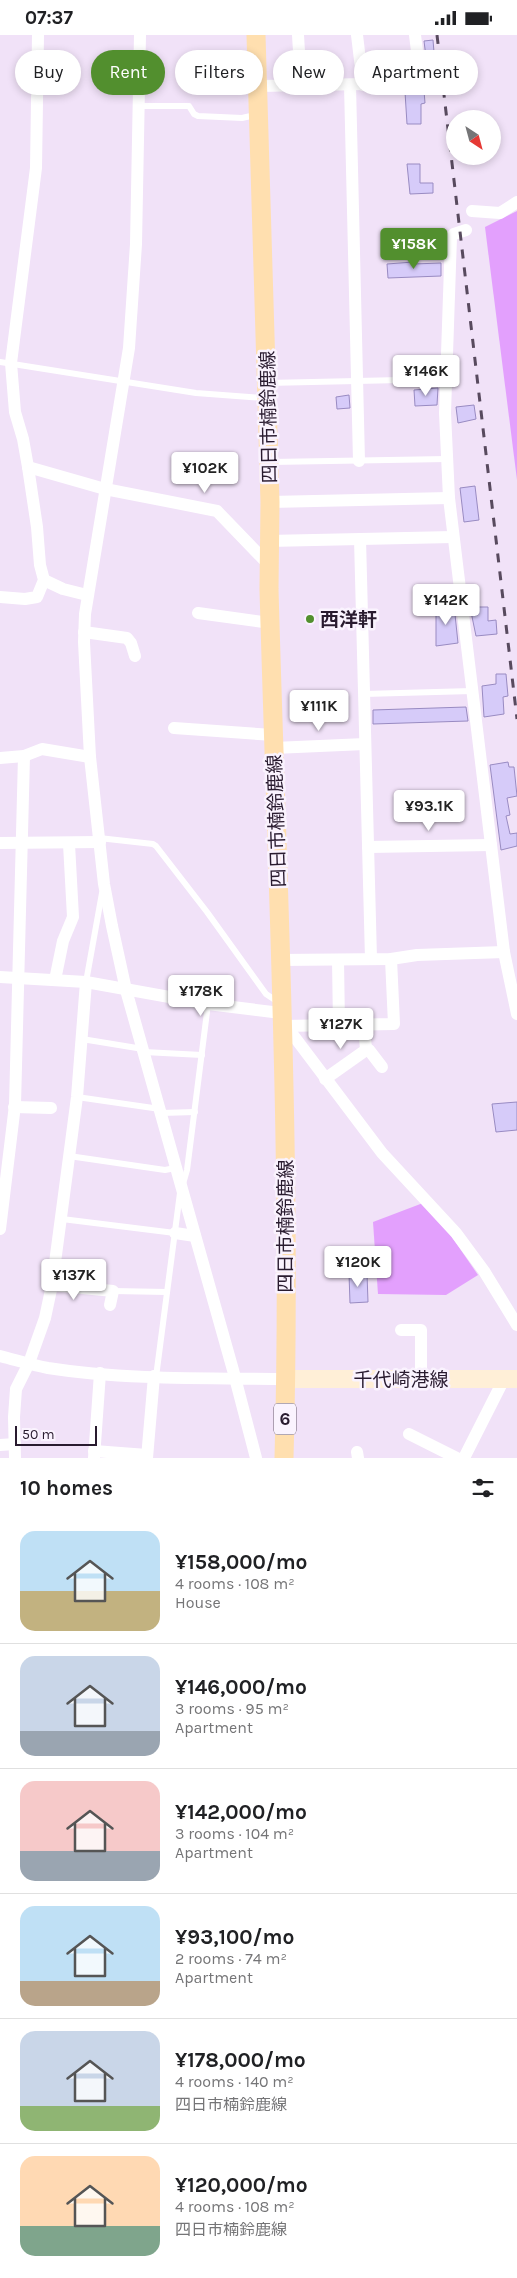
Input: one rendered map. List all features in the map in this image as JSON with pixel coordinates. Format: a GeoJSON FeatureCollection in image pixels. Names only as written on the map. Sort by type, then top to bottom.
{"type":"FeatureCollection","features":[{"type":"Feature","properties":{"kind":"main road","name":"四日市楠鈴鹿線"},"geometry":{"type":"LineString","coordinates":[[256,35],[257,50]]}},
{"type":"Feature","properties":{"kind":"main road","name":"四日市楠鈴鹿線"},"geometry":{"type":"LineString","coordinates":[[258,95],[268,391],[270,502],[268,541],[273,741],[279,960],[283,1017],[286,1379],[284,1458]]}},
{"type":"Feature","properties":{"kind":"main road","name":"千代崎港線"},"geometry":{"type":"LineString","coordinates":[[286,1379],[510,1379]]}},
{"type":"Feature","properties":{"kind":"street"},"geometry":{"type":"LineString","coordinates":[[0,597],[25,599],[37,597],[44,580],[28,467],[6,362],[36,167],[38,35]]}},
{"type":"Feature","properties":{"kind":"street"},"geometry":{"type":"LineString","coordinates":[[140,35],[136,244],[125,381],[86,595],[84,632],[90,757],[104,884],[126,990],[256,1458]]}},
{"type":"Feature","properties":{"kind":"street"},"geometry":{"type":"LineString","coordinates":[[298,35],[299,50]]}},
{"type":"Feature","properties":{"kind":"street"},"geometry":{"type":"LineString","coordinates":[[357,35],[359,50]]}},
{"type":"Feature","properties":{"kind":"street"},"geometry":{"type":"LineString","coordinates":[[415,35],[417,50]]}},
{"type":"Feature","properties":{"kind":"street"},"geometry":{"type":"LineString","coordinates":[[344,85],[354,85]]}},
{"type":"Feature","properties":{"kind":"street"},"geometry":{"type":"LineString","coordinates":[[350,85],[359,461]]}},
{"type":"Feature","properties":{"kind":"street"},"geometry":{"type":"LineString","coordinates":[[472,211],[500,213],[517,202]]}},
{"type":"Feature","properties":{"kind":"street"},"geometry":{"type":"LineString","coordinates":[[466,230],[451,237],[445,413],[449,498],[504,952],[517,1015]]}},
{"type":"Feature","properties":{"kind":"street"},"geometry":{"type":"LineString","coordinates":[[28,467],[105,489],[217,511],[269,565]]}},
{"type":"Feature","properties":{"kind":"street"},"geometry":{"type":"LineString","coordinates":[[270,502],[449,498]]}},
{"type":"Feature","properties":{"kind":"street"},"geometry":{"type":"LineString","coordinates":[[268,541],[454,537]]}},
{"type":"Feature","properties":{"kind":"street"},"geometry":{"type":"LineString","coordinates":[[360,539],[371,959]]}},
{"type":"Feature","properties":{"kind":"street"},"geometry":{"type":"LineString","coordinates":[[44,580],[63,589],[86,595]]}},
{"type":"Feature","properties":{"kind":"street"},"geometry":{"type":"LineString","coordinates":[[198,613],[270,623]]}},
{"type":"Feature","properties":{"kind":"street"},"geometry":{"type":"LineString","coordinates":[[84,632],[127,639],[132,643],[135,656]]}},
{"type":"Feature","properties":{"kind":"street"},"geometry":{"type":"LineString","coordinates":[[174,728],[273,741],[365,744]]}},
{"type":"Feature","properties":{"kind":"street"},"geometry":{"type":"LineString","coordinates":[[0,758],[24,756],[42,749],[90,757]]}},
{"type":"Feature","properties":{"kind":"street"},"geometry":{"type":"LineString","coordinates":[[0,1229],[14,1107],[24,756]]}},
{"type":"Feature","properties":{"kind":"street"},"geometry":{"type":"LineString","coordinates":[[0,843],[69,844],[99,840]]}},
{"type":"Feature","properties":{"kind":"street"},"geometry":{"type":"LineString","coordinates":[[54,980],[64,941],[73,917],[69,844]]}},
{"type":"Feature","properties":{"kind":"street"},"geometry":{"type":"LineString","coordinates":[[368,847],[491,845]]}},
{"type":"Feature","properties":{"kind":"street"},"geometry":{"type":"LineString","coordinates":[[279,960],[392,959],[417,955],[504,952]]}},
{"type":"Feature","properties":{"kind":"street"},"geometry":{"type":"LineString","coordinates":[[0,977],[86,983],[208,1005],[339,1025],[394,1024],[392,959]]}},
{"type":"Feature","properties":{"kind":"street"},"geometry":{"type":"LineString","coordinates":[[338,960],[339,1025]]}},
{"type":"Feature","properties":{"kind":"street"},"geometry":{"type":"LineString","coordinates":[[15,1458],[16,1389],[29,1363],[45,1318],[62,1219],[77,1097],[86,983]]}},
{"type":"Feature","properties":{"kind":"street"},"geometry":{"type":"LineString","coordinates":[[283,1017],[325,1079],[382,1153],[456,1233],[484,1271],[517,1325]]}},
{"type":"Feature","properties":{"kind":"street"},"geometry":{"type":"LineString","coordinates":[[364,1025],[366,1050]]}},
{"type":"Feature","properties":{"kind":"street"},"geometry":{"type":"LineString","coordinates":[[325,1079],[366,1050]]}},
{"type":"Feature","properties":{"kind":"street"},"geometry":{"type":"LineString","coordinates":[[366,1050],[369,1050],[382,1067]]}},
{"type":"Feature","properties":{"kind":"street"},"geometry":{"type":"LineString","coordinates":[[14,1107],[51,1108]]}},
{"type":"Feature","properties":{"kind":"street"},"geometry":{"type":"LineString","coordinates":[[175,1233],[195,1236]]}},
{"type":"Feature","properties":{"kind":"street"},"geometry":{"type":"LineString","coordinates":[[52,1285],[113,1291],[110,1305]]}},
{"type":"Feature","properties":{"kind":"street"},"geometry":{"type":"LineString","coordinates":[[400,1329],[420,1330],[421,1379]]}},
{"type":"Feature","properties":{"kind":"street"},"geometry":{"type":"LineString","coordinates":[[0,1356],[46,1368],[100,1373],[235,1379],[286,1379]]}},
{"type":"Feature","properties":{"kind":"street"},"geometry":{"type":"LineString","coordinates":[[100,1373],[94,1454],[147,1456],[155,1376]]}},
{"type":"Feature","properties":{"kind":"street"},"geometry":{"type":"LineString","coordinates":[[464,1458],[510,1379]]}},
{"type":"Feature","properties":{"kind":"street"},"geometry":{"type":"LineString","coordinates":[[409,1434],[457,1458]]}},
{"type":"Feature","properties":{"kind":"street"},"geometry":{"type":"LineString","coordinates":[[0,1445],[15,1444]]}},
{"type":"Feature","properties":{"kind":"lane"},"geometry":{"type":"LineString","coordinates":[[139,106],[190,106],[194,114],[198,116],[242,117],[259,114]]}},
{"type":"Feature","properties":{"kind":"lane"},"geometry":{"type":"LineString","coordinates":[[6,362],[196,393],[268,391],[357,381],[446,379]]}},
{"type":"Feature","properties":{"kind":"lane"},"geometry":{"type":"LineString","coordinates":[[269,462],[447,459]]}},
{"type":"Feature","properties":{"kind":"lane"},"geometry":{"type":"LineString","coordinates":[[364,694],[472,691]]}},
{"type":"Feature","properties":{"kind":"lane"},"geometry":{"type":"LineString","coordinates":[[99,840],[156,846],[207,912],[283,1017]]}},
{"type":"Feature","properties":{"kind":"lane"},"geometry":{"type":"LineString","coordinates":[[86,983],[104,884]]}},
{"type":"Feature","properties":{"kind":"lane"},"geometry":{"type":"LineString","coordinates":[[155,1376],[181,1189],[188,1170],[208,1005]]}},
{"type":"Feature","properties":{"kind":"lane"},"geometry":{"type":"LineString","coordinates":[[82,1039],[144,1050],[202,1055]]}},
{"type":"Feature","properties":{"kind":"lane"},"geometry":{"type":"LineString","coordinates":[[77,1097],[160,1111],[195,1112]]}},
{"type":"Feature","properties":{"kind":"lane"},"geometry":{"type":"LineString","coordinates":[[69,1156],[164,1170],[175,1168]]}},
{"type":"Feature","properties":{"kind":"lane"},"geometry":{"type":"LineString","coordinates":[[62,1219],[175,1233]]}},
{"type":"Feature","properties":{"kind":"lane"},"geometry":{"type":"LineString","coordinates":[[113,1291],[167,1292]]}},
{"type":"Feature","properties":{"kind":"shaded area"},"geometry":{"type":"Polygon","coordinates":[[[517,211],[517,480],[485,227],[517,211]]]}},
{"type":"Feature","properties":{"kind":"shaded area"},"geometry":{"type":"Polygon","coordinates":[[[423,1203],[445,1227],[478,1275],[446,1295],[378,1294],[373,1222],[423,1203]]]}},
{"type":"Feature","properties":{"kind":"building"},"geometry":{"type":"Polygon","coordinates":[[[433,40],[434,50],[425,50],[424,41],[433,40]]]}},
{"type":"Feature","properties":{"kind":"building"},"geometry":{"type":"Polygon","coordinates":[[[405,95],[424,95],[425,103],[421,104],[421,124],[407,124],[405,95]]]}},
{"type":"Feature","properties":{"kind":"building"},"geometry":{"type":"Polygon","coordinates":[[[407,164],[420,164],[420,183],[433,183],[433,193],[410,194],[407,164]]]}},
{"type":"Feature","properties":{"kind":"building"},"geometry":{"type":"Polygon","coordinates":[[[413,262],[413,264],[441,263],[441,276],[388,278],[387,264],[413,262]]]}},
{"type":"Feature","properties":{"kind":"building"},"geometry":{"type":"Polygon","coordinates":[[[438,388],[437,405],[415,406],[414,390],[438,388]]]}},
{"type":"Feature","properties":{"kind":"building"},"geometry":{"type":"Polygon","coordinates":[[[349,395],[350,408],[337,409],[336,397],[349,395]]]}},
{"type":"Feature","properties":{"kind":"building"},"geometry":{"type":"Polygon","coordinates":[[[474,405],[476,419],[458,423],[456,407],[474,405]]]}},
{"type":"Feature","properties":{"kind":"building"},"geometry":{"type":"Polygon","coordinates":[[[475,486],[479,520],[464,522],[460,488],[475,486]]]}},
{"type":"Feature","properties":{"kind":"building"},"geometry":{"type":"Polygon","coordinates":[[[454,605],[458,643],[436,646],[436,607],[454,605]]]}},
{"type":"Feature","properties":{"kind":"building"},"geometry":{"type":"Polygon","coordinates":[[[470,607],[488,607],[488,621],[496,620],[497,634],[476,636],[470,607]]]}},
{"type":"Feature","properties":{"kind":"building"},"geometry":{"type":"Polygon","coordinates":[[[496,674],[506,674],[508,696],[503,697],[504,714],[484,717],[482,686],[496,684],[496,674]]]}},
{"type":"Feature","properties":{"kind":"building"},"geometry":{"type":"Polygon","coordinates":[[[466,707],[468,721],[373,724],[373,710],[466,707]]]}},
{"type":"Feature","properties":{"kind":"building"},"geometry":{"type":"Polygon","coordinates":[[[508,762],[509,767],[514,767],[517,796],[507,798],[510,815],[506,816],[510,834],[517,833],[517,846],[501,850],[490,765],[508,762]]]}},
{"type":"Feature","properties":{"kind":"building"},"geometry":{"type":"Polygon","coordinates":[[[517,1102],[517,1130],[496,1132],[492,1104],[517,1102]]]}},
{"type":"Feature","properties":{"kind":"building"},"geometry":{"type":"Polygon","coordinates":[[[349,1274],[367,1274],[368,1302],[350,1303],[349,1274]]]}},
{"type":"Feature","properties":{"kind":"railway"},"geometry":{"type":"LineString","coordinates":[[437,35],[517,719]]}},
{"type":"Feature","properties":{"kind":"place","name":"西洋軒"},"geometry":{"type":"Point","coordinates":[310,619]}}]}
